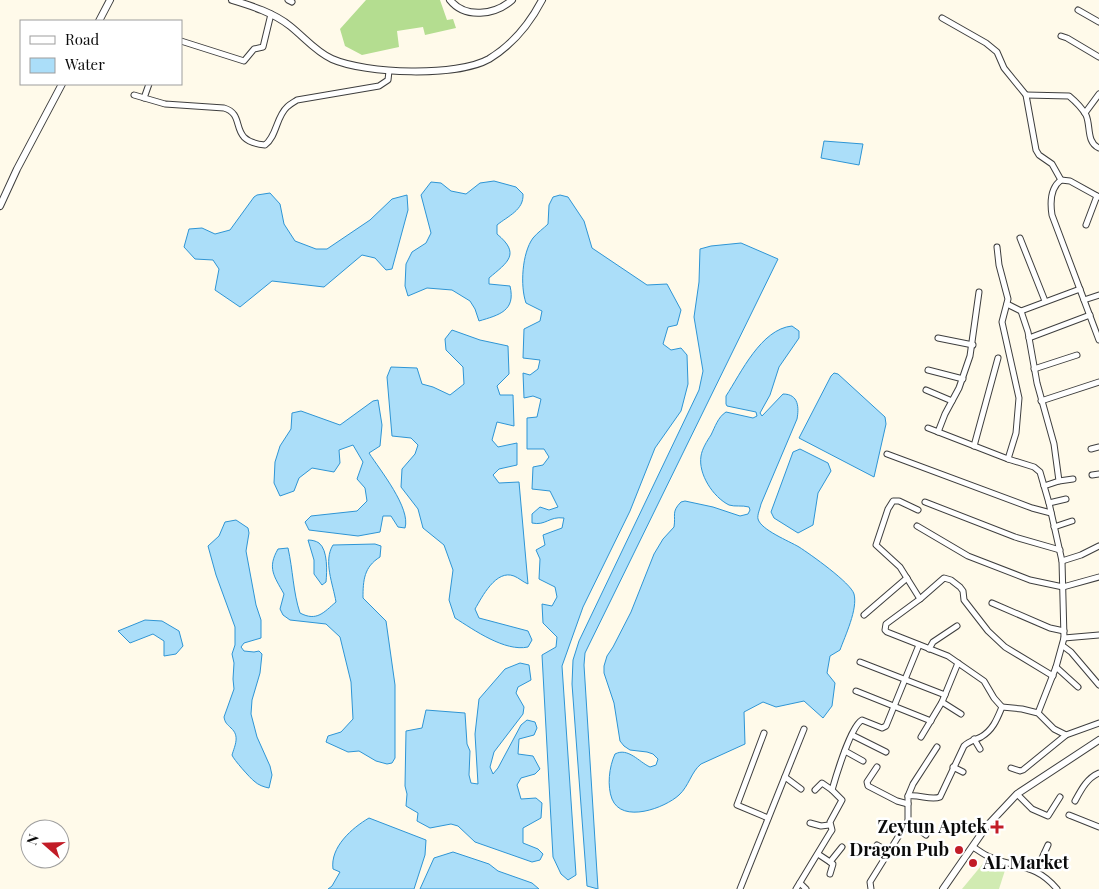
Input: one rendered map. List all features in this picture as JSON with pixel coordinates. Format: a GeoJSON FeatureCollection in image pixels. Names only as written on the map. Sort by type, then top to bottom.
{"type":"FeatureCollection","features":[{"type":"Feature","properties":{"kind":"street"},"geometry":{"type":"LineString","coordinates":[[99,20],[110,0]]}},
{"type":"Feature","properties":{"kind":"street"},"geometry":{"type":"LineString","coordinates":[[232,0],[271,14],[285,22],[316,49],[332,59],[363,68],[390,71],[461,68],[487,60],[499,52],[521,31],[532,18],[542,0]]}},
{"type":"Feature","properties":{"kind":"street"},"geometry":{"type":"LineString","coordinates":[[450,0],[460,10],[478,13],[507,4],[512,0]]}},
{"type":"Feature","properties":{"kind":"street"},"geometry":{"type":"LineString","coordinates":[[1078,10],[1099,22]]}},
{"type":"Feature","properties":{"kind":"street"},"geometry":{"type":"LineString","coordinates":[[182,41],[244,61],[254,49],[263,47],[271,14]]}},
{"type":"Feature","properties":{"kind":"street"},"geometry":{"type":"LineString","coordinates":[[942,18],[992,47],[1000,56],[1009,76],[1026,95],[1036,150],[1039,155],[1052,164],[1061,180]]}},
{"type":"Feature","properties":{"kind":"street"},"geometry":{"type":"LineString","coordinates":[[1060,36],[1067,38],[1099,57]]}},
{"type":"Feature","properties":{"kind":"street"},"geometry":{"type":"LineString","coordinates":[[134,95],[165,104],[232,110],[236,115],[240,133],[246,139],[265,145],[270,141],[280,117],[287,107],[298,100],[379,86],[388,80],[390,71]]}},
{"type":"Feature","properties":{"kind":"street"},"geometry":{"type":"LineString","coordinates":[[0,206],[21,161],[61,85]]}},
{"type":"Feature","properties":{"kind":"street"},"geometry":{"type":"LineString","coordinates":[[144,98],[149,85]]}},
{"type":"Feature","properties":{"kind":"street"},"geometry":{"type":"LineString","coordinates":[[1085,113],[1099,94]]}},
{"type":"Feature","properties":{"kind":"street"},"geometry":{"type":"LineString","coordinates":[[1026,95],[1069,96],[1085,113],[1091,140],[1094,146],[1099,148]]}},
{"type":"Feature","properties":{"kind":"street"},"geometry":{"type":"LineString","coordinates":[[1061,180],[1070,181],[1098,197],[1086,225]]}},
{"type":"Feature","properties":{"kind":"street"},"geometry":{"type":"LineString","coordinates":[[1061,180],[1054,188],[1051,207],[1056,226],[1099,340]]}},
{"type":"Feature","properties":{"kind":"street"},"geometry":{"type":"LineString","coordinates":[[1020,238],[1045,302]]}},
{"type":"Feature","properties":{"kind":"street"},"geometry":{"type":"LineString","coordinates":[[997,247],[1007,304],[1002,322],[1019,398],[1016,433],[1008,459]]}},
{"type":"Feature","properties":{"kind":"street"},"geometry":{"type":"LineString","coordinates":[[1021,311],[1080,289]]}},
{"type":"Feature","properties":{"kind":"street"},"geometry":{"type":"LineString","coordinates":[[938,432],[963,379],[973,345],[979,292]]}},
{"type":"Feature","properties":{"kind":"street"},"geometry":{"type":"LineString","coordinates":[[1084,300],[1099,295]]}},
{"type":"Feature","properties":{"kind":"street"},"geometry":{"type":"LineString","coordinates":[[1007,304],[1021,311],[1029,338],[1041,401],[1054,444],[1059,481]]}},
{"type":"Feature","properties":{"kind":"street"},"geometry":{"type":"LineString","coordinates":[[1029,338],[1090,315]]}},
{"type":"Feature","properties":{"kind":"street"},"geometry":{"type":"LineString","coordinates":[[938,338],[973,345]]}},
{"type":"Feature","properties":{"kind":"street"},"geometry":{"type":"LineString","coordinates":[[1034,369],[1077,355]]}},
{"type":"Feature","properties":{"kind":"street"},"geometry":{"type":"LineString","coordinates":[[974,446],[998,358]]}},
{"type":"Feature","properties":{"kind":"street"},"geometry":{"type":"LineString","coordinates":[[928,370],[963,379]]}},
{"type":"Feature","properties":{"kind":"street"},"geometry":{"type":"LineString","coordinates":[[1041,401],[1099,382]]}},
{"type":"Feature","properties":{"kind":"street"},"geometry":{"type":"LineString","coordinates":[[926,390],[952,401]]}},
{"type":"Feature","properties":{"kind":"street"},"geometry":{"type":"LineString","coordinates":[[928,428],[1037,469],[1044,486],[1062,561],[1064,638],[1053,676],[1038,713]]}},
{"type":"Feature","properties":{"kind":"street"},"geometry":{"type":"LineString","coordinates":[[1091,449],[1099,447]]}},
{"type":"Feature","properties":{"kind":"street"},"geometry":{"type":"LineString","coordinates":[[887,454],[1032,508],[1051,513]]}},
{"type":"Feature","properties":{"kind":"street"},"geometry":{"type":"LineString","coordinates":[[1092,475],[1099,474]]}},
{"type":"Feature","properties":{"kind":"street"},"geometry":{"type":"LineString","coordinates":[[1044,486],[1073,479]]}},
{"type":"Feature","properties":{"kind":"street"},"geometry":{"type":"LineString","coordinates":[[1049,503],[1066,499]]}},
{"type":"Feature","properties":{"kind":"street"},"geometry":{"type":"LineString","coordinates":[[918,510],[899,501],[893,501],[888,509],[876,545],[894,560],[920,599]]}},
{"type":"Feature","properties":{"kind":"street"},"geometry":{"type":"LineString","coordinates":[[924,502],[1015,537],[1060,550]]}},
{"type":"Feature","properties":{"kind":"street"},"geometry":{"type":"LineString","coordinates":[[1054,528],[1072,521]]}},
{"type":"Feature","properties":{"kind":"street"},"geometry":{"type":"LineString","coordinates":[[917,526],[968,556],[1035,582],[1063,587],[1099,578]]}},
{"type":"Feature","properties":{"kind":"street"},"geometry":{"type":"LineString","coordinates":[[1062,561],[1081,555],[1099,546]]}},
{"type":"Feature","properties":{"kind":"street"},"geometry":{"type":"LineString","coordinates":[[864,615],[907,578]]}},
{"type":"Feature","properties":{"kind":"street"},"geometry":{"type":"LineString","coordinates":[[1053,676],[1005,647],[978,618],[964,600],[963,591],[951,580],[944,578],[884,627],[887,632],[948,656],[984,682],[1002,707],[1038,713],[1054,729],[1066,735]]}},
{"type":"Feature","properties":{"kind":"street"},"geometry":{"type":"LineString","coordinates":[[992,603],[1050,628],[1064,631]]}},
{"type":"Feature","properties":{"kind":"street"},"geometry":{"type":"LineString","coordinates":[[929,649],[933,642],[957,626]]}},
{"type":"Feature","properties":{"kind":"street"},"geometry":{"type":"LineString","coordinates":[[1064,638],[1099,635]]}},
{"type":"Feature","properties":{"kind":"street"},"geometry":{"type":"LineString","coordinates":[[832,790],[845,751],[860,720],[884,728],[895,706],[919,645]]}},
{"type":"Feature","properties":{"kind":"street"},"geometry":{"type":"LineString","coordinates":[[1063,646],[1071,652],[1099,685]]}},
{"type":"Feature","properties":{"kind":"street"},"geometry":{"type":"LineString","coordinates":[[860,662],[945,695]]}},
{"type":"Feature","properties":{"kind":"street"},"geometry":{"type":"LineString","coordinates":[[921,738],[942,702],[958,663]]}},
{"type":"Feature","properties":{"kind":"street"},"geometry":{"type":"LineString","coordinates":[[1056,667],[1078,687]]}},
{"type":"Feature","properties":{"kind":"street"},"geometry":{"type":"LineString","coordinates":[[856,691],[931,721]]}},
{"type":"Feature","properties":{"kind":"street"},"geometry":{"type":"LineString","coordinates":[[942,702],[962,714]]}},
{"type":"Feature","properties":{"kind":"street"},"geometry":{"type":"LineString","coordinates":[[908,796],[938,799],[964,746],[984,735],[994,726],[1002,707]]}},
{"type":"Feature","properties":{"kind":"street"},"geometry":{"type":"LineString","coordinates":[[1011,768],[1023,770],[1066,735],[1099,723]]}},
{"type":"Feature","properties":{"kind":"street"},"geometry":{"type":"LineString","coordinates":[[740,889],[804,729]]}},
{"type":"Feature","properties":{"kind":"street"},"geometry":{"type":"LineString","coordinates":[[764,733],[737,805],[768,818]]}},
{"type":"Feature","properties":{"kind":"street"},"geometry":{"type":"LineString","coordinates":[[852,735],[886,752]]}},
{"type":"Feature","properties":{"kind":"street"},"geometry":{"type":"LineString","coordinates":[[974,740],[980,749]]}},
{"type":"Feature","properties":{"kind":"street"},"geometry":{"type":"LineString","coordinates":[[943,889],[994,817],[1017,794],[1099,740]]}},
{"type":"Feature","properties":{"kind":"street"},"geometry":{"type":"LineString","coordinates":[[871,889],[870,882],[908,822],[908,796],[913,784],[937,748]]}},
{"type":"Feature","properties":{"kind":"street"},"geometry":{"type":"LineString","coordinates":[[845,751],[863,761]]}},
{"type":"Feature","properties":{"kind":"street"},"geometry":{"type":"LineString","coordinates":[[877,767],[867,782],[868,786],[897,801],[908,804]]}},
{"type":"Feature","properties":{"kind":"street"},"geometry":{"type":"LineString","coordinates":[[953,767],[963,772]]}},
{"type":"Feature","properties":{"kind":"street"},"geometry":{"type":"LineString","coordinates":[[1076,801],[1082,788],[1091,777],[1099,773]]}},
{"type":"Feature","properties":{"kind":"street"},"geometry":{"type":"LineString","coordinates":[[785,777],[801,789]]}},
{"type":"Feature","properties":{"kind":"street"},"geometry":{"type":"LineString","coordinates":[[815,790],[822,783],[842,800],[829,825]]}},
{"type":"Feature","properties":{"kind":"street"},"geometry":{"type":"LineString","coordinates":[[1017,794],[1032,809],[1048,816],[1060,797]]}},
{"type":"Feature","properties":{"kind":"street"},"geometry":{"type":"LineString","coordinates":[[1069,815],[1099,827]]}},
{"type":"Feature","properties":{"kind":"street"},"geometry":{"type":"LineString","coordinates":[[908,822],[926,835]]}},
{"type":"Feature","properties":{"kind":"street"},"geometry":{"type":"LineString","coordinates":[[810,824],[829,825]]}},
{"type":"Feature","properties":{"kind":"street"},"geometry":{"type":"LineString","coordinates":[[796,889],[832,830],[829,825]]}},
{"type":"Feature","properties":{"kind":"street"},"geometry":{"type":"LineString","coordinates":[[877,845],[889,852]]}},
{"type":"Feature","properties":{"kind":"street"},"geometry":{"type":"LineString","coordinates":[[1036,871],[1048,845]]}},
{"type":"Feature","properties":{"kind":"street"},"geometry":{"type":"LineString","coordinates":[[830,862],[842,847]]}},
{"type":"Feature","properties":{"kind":"street"},"geometry":{"type":"LineString","coordinates":[[973,847],[992,858],[1036,871],[1057,889]]}},
{"type":"Feature","properties":{"kind":"street"},"geometry":{"type":"LineString","coordinates":[[818,854],[833,866],[830,874]]}},
{"type":"Feature","properties":{"kind":"street"},"geometry":{"type":"LineString","coordinates":[[800,883],[806,889]]}},
{"type":"Feature","properties":{"kind":"green space"},"geometry":{"type":"Polygon","coordinates":[[[366,0],[440,0],[447,20],[453,19],[456,28],[425,35],[423,27],[397,31],[399,47],[362,55],[345,46],[340,29],[366,0]]]}},
{"type":"Feature","properties":{"kind":"green space"},"geometry":{"type":"Polygon","coordinates":[[[986,860],[1007,864],[999,889],[962,889],[986,860]]]}},
{"type":"Feature","properties":{"kind":"water"},"geometry":{"type":"Polygon","coordinates":[[[824,141],[863,144],[859,165],[821,158],[824,141]]]}},
{"type":"Feature","properties":{"kind":"water"},"geometry":{"type":"Polygon","coordinates":[[[494,181],[516,187],[523,194],[523,200],[518,208],[497,225],[497,234],[509,247],[510,252],[509,258],[502,267],[489,278],[489,284],[510,286],[511,294],[508,306],[499,314],[479,321],[470,301],[452,290],[427,288],[408,296],[405,286],[406,264],[412,252],[426,243],[431,233],[421,195],[431,182],[441,183],[451,191],[466,194],[480,183],[494,181]]]}},
{"type":"Feature","properties":{"kind":"water"},"geometry":{"type":"Polygon","coordinates":[[[270,193],[280,204],[284,224],[295,241],[316,249],[327,249],[370,220],[392,199],[407,195],[408,210],[392,269],[386,270],[375,258],[362,255],[324,287],[272,281],[240,307],[215,290],[219,269],[213,260],[195,259],[184,247],[189,229],[202,228],[215,234],[230,230],[254,197],[270,193]]]}},
{"type":"Feature","properties":{"kind":"water"},"geometry":{"type":"Polygon","coordinates":[[[560,195],[568,197],[584,221],[592,248],[647,285],[667,284],[681,310],[677,325],[668,327],[663,344],[671,350],[681,348],[687,355],[688,384],[681,411],[655,448],[630,511],[583,607],[562,666],[576,875],[568,880],[561,874],[553,857],[542,655],[556,647],[557,637],[543,623],[542,604],[552,606],[557,597],[555,587],[539,579],[540,559],[536,550],[545,545],[543,535],[562,528],[564,518],[555,518],[537,524],[532,523],[532,514],[540,507],[549,510],[558,507],[550,491],[532,489],[533,467],[543,465],[549,457],[544,449],[527,449],[527,418],[537,417],[541,399],[533,396],[524,398],[523,373],[530,375],[538,369],[540,360],[523,358],[524,329],[540,321],[542,311],[526,303],[523,288],[524,261],[529,244],[548,224],[549,205],[553,197],[560,195]]]}},
{"type":"Feature","properties":{"kind":"water"},"geometry":{"type":"Polygon","coordinates":[[[741,243],[778,259],[585,653],[584,665],[598,889],[587,886],[572,684],[573,660],[579,641],[699,390],[703,371],[694,317],[699,282],[700,249],[741,243]]]}},
{"type":"Feature","properties":{"kind":"water"},"geometry":{"type":"Polygon","coordinates":[[[792,326],[799,331],[799,338],[779,367],[770,395],[760,413],[762,416],[783,394],[792,396],[797,402],[797,419],[761,504],[758,519],[764,527],[799,547],[829,569],[846,583],[854,594],[853,615],[840,650],[830,656],[827,673],[835,683],[832,706],[823,718],[804,701],[776,707],[763,702],[744,712],[745,744],[701,764],[679,795],[673,800],[654,809],[634,812],[625,811],[617,807],[610,794],[609,776],[615,754],[624,752],[650,767],[656,765],[658,759],[653,754],[647,752],[630,750],[620,741],[614,703],[604,673],[607,656],[631,612],[654,554],[663,539],[674,527],[675,511],[678,505],[685,501],[713,507],[740,516],[748,514],[749,507],[729,505],[712,491],[702,470],[702,453],[717,422],[726,412],[753,418],[757,416],[756,412],[727,406],[726,396],[761,343],[781,329],[792,326]]]}},
{"type":"Feature","properties":{"kind":"water"},"geometry":{"type":"Polygon","coordinates":[[[452,330],[480,340],[508,346],[509,374],[497,386],[500,395],[513,395],[514,426],[497,422],[492,440],[498,447],[517,443],[517,465],[499,469],[493,475],[499,483],[519,482],[528,584],[514,576],[507,575],[501,577],[490,585],[475,609],[479,618],[528,631],[532,640],[528,647],[519,648],[500,643],[480,634],[455,618],[449,600],[453,570],[444,545],[423,528],[418,509],[401,487],[402,469],[415,454],[418,445],[411,438],[392,436],[387,377],[391,367],[417,368],[422,384],[450,395],[464,384],[463,367],[446,350],[445,339],[452,330]]]}},
{"type":"Feature","properties":{"kind":"water"},"geometry":{"type":"Polygon","coordinates":[[[834,373],[838,374],[885,417],[886,424],[874,477],[799,438],[834,373]]]}},
{"type":"Feature","properties":{"kind":"water"},"geometry":{"type":"Polygon","coordinates":[[[378,400],[382,425],[380,446],[369,453],[399,500],[406,520],[405,528],[398,527],[391,516],[383,516],[380,532],[358,536],[309,530],[305,522],[311,516],[357,511],[367,501],[365,488],[357,479],[363,462],[353,445],[339,450],[340,463],[334,472],[312,468],[299,478],[294,491],[280,496],[274,483],[275,462],[280,446],[291,429],[292,413],[301,411],[340,425],[373,401],[378,400]]]}},
{"type":"Feature","properties":{"kind":"water"},"geometry":{"type":"Polygon","coordinates":[[[800,449],[828,463],[831,471],[818,493],[813,525],[798,533],[774,518],[771,512],[793,452],[800,449]]]}},
{"type":"Feature","properties":{"kind":"water"},"geometry":{"type":"Polygon","coordinates":[[[236,520],[248,528],[246,551],[256,605],[261,620],[261,638],[244,643],[241,647],[244,651],[259,651],[262,654],[260,673],[252,700],[251,714],[257,737],[270,766],[272,775],[269,788],[261,786],[256,782],[233,757],[236,737],[224,717],[234,689],[232,654],[235,645],[235,627],[216,575],[208,546],[219,536],[225,522],[236,520]]]}},
{"type":"Feature","properties":{"kind":"water"},"geometry":{"type":"Polygon","coordinates":[[[308,540],[319,543],[324,551],[326,582],[322,585],[314,574],[314,560],[308,540]]]}},
{"type":"Feature","properties":{"kind":"water"},"geometry":{"type":"Polygon","coordinates":[[[375,544],[381,546],[380,557],[371,565],[366,574],[363,585],[363,598],[386,621],[395,685],[395,758],[392,763],[387,764],[376,761],[359,751],[348,752],[326,742],[328,736],[341,732],[353,719],[351,682],[340,637],[326,624],[290,620],[283,615],[280,609],[284,594],[272,567],[278,549],[288,548],[300,613],[306,616],[316,616],[336,602],[329,565],[330,551],[333,545],[375,544]]]}},
{"type":"Feature","properties":{"kind":"water"},"geometry":{"type":"Polygon","coordinates":[[[145,620],[162,621],[179,631],[183,646],[176,654],[164,656],[164,641],[153,634],[130,643],[118,631],[145,620]]]}},
{"type":"Feature","properties":{"kind":"water"},"geometry":{"type":"Polygon","coordinates":[[[520,663],[529,665],[531,680],[518,687],[516,693],[524,707],[523,714],[494,752],[490,767],[493,774],[521,725],[527,720],[535,722],[537,728],[534,735],[519,739],[518,754],[533,756],[540,769],[535,774],[521,778],[517,785],[521,799],[536,798],[542,803],[541,818],[523,828],[523,843],[538,849],[543,854],[540,860],[532,862],[475,842],[458,826],[451,824],[430,828],[417,821],[418,813],[406,806],[406,731],[422,728],[426,710],[465,713],[467,744],[470,751],[469,775],[471,783],[478,784],[475,734],[479,699],[505,669],[520,663]]]}},
{"type":"Feature","properties":{"kind":"water"},"geometry":{"type":"Polygon","coordinates":[[[369,818],[426,840],[425,855],[414,889],[328,889],[332,886],[340,872],[333,869],[335,853],[339,846],[349,833],[369,818]]]}},
{"type":"Feature","properties":{"kind":"water"},"geometry":{"type":"Polygon","coordinates":[[[453,852],[489,864],[498,871],[532,883],[539,889],[420,889],[434,858],[453,852]]]}},
{"type":"Feature","properties":{"kind":"place","name":"Zeytun Aptek"},"geometry":{"type":"Point","coordinates":[997,827]}},
{"type":"Feature","properties":{"kind":"place","name":"Dragon Pub"},"geometry":{"type":"Point","coordinates":[959,850]}},
{"type":"Feature","properties":{"kind":"place","name":"AL Market"},"geometry":{"type":"Point","coordinates":[973,863]}}]}
